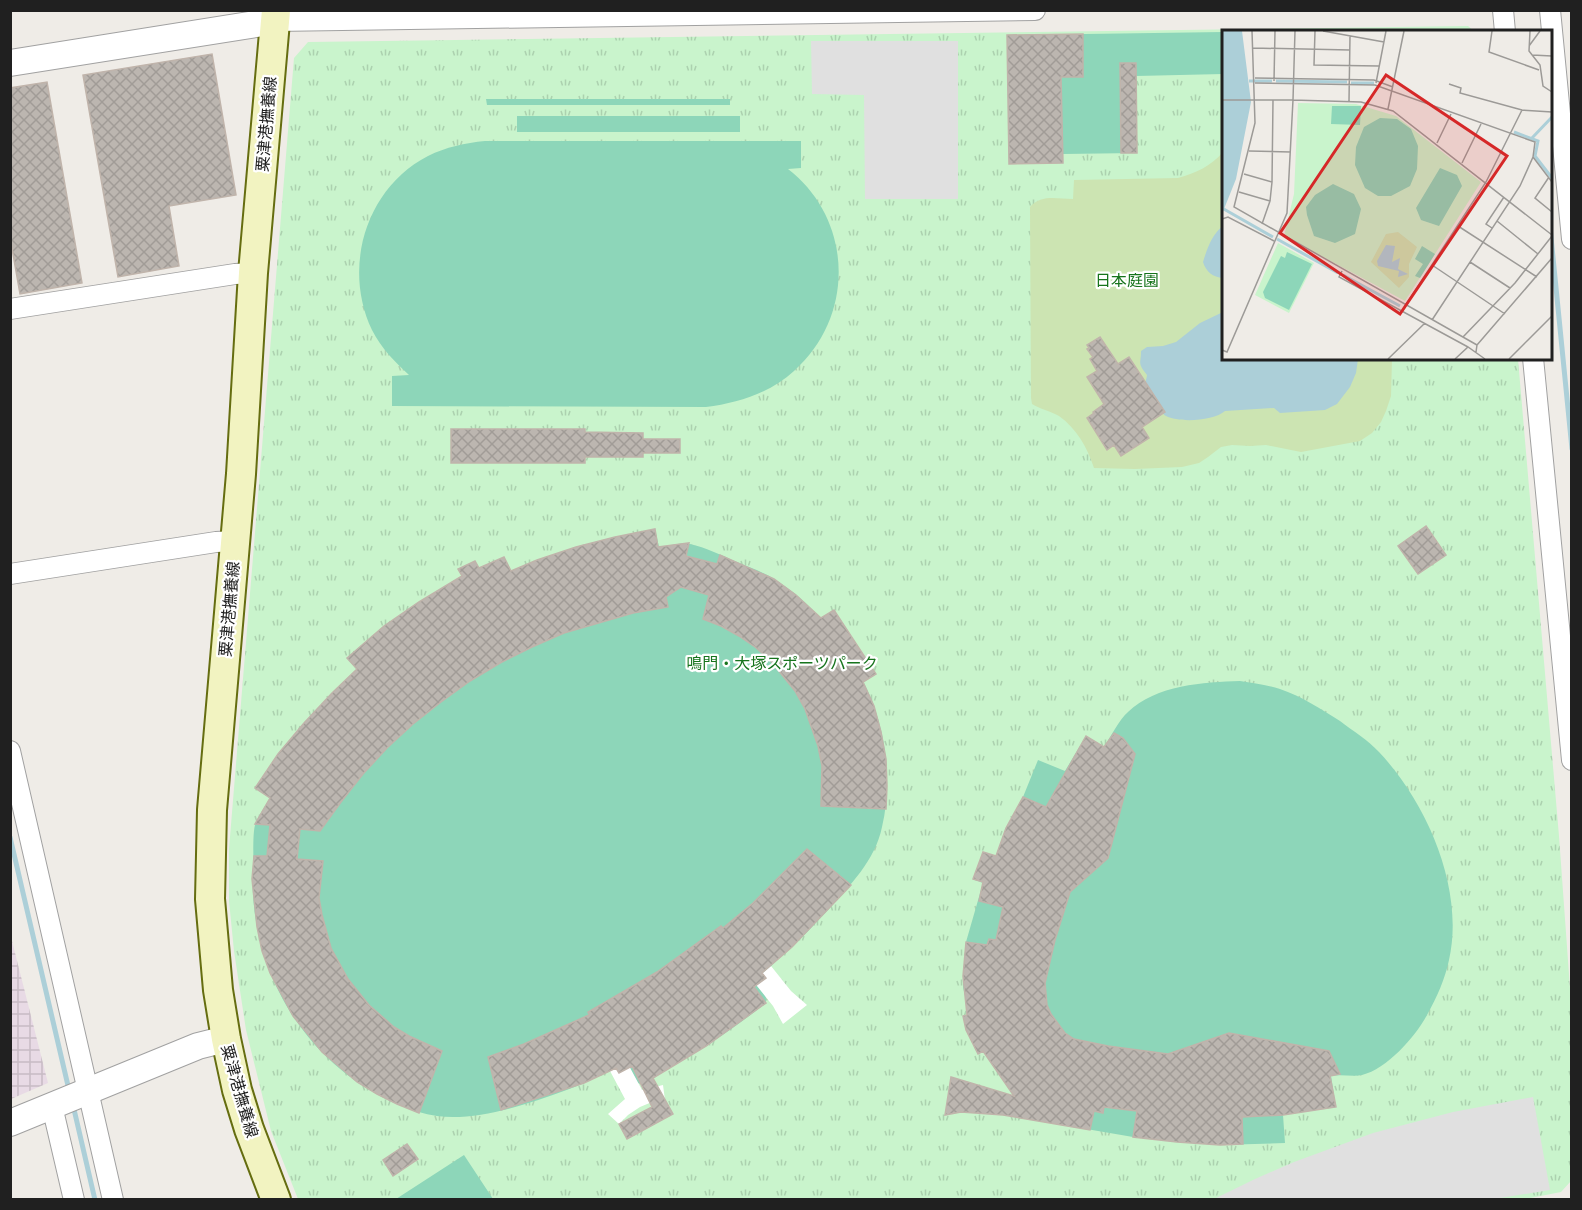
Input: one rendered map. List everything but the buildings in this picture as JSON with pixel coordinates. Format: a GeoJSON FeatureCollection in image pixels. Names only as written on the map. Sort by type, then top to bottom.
{"type":"FeatureCollection","features":[{"type":"Feature","properties":{"kind":"main road","name":"粟津港撫養線"},"geometry":{"type":"LineString","coordinates":[[275,16],[253,273],[241,474],[212,810],[210,899],[218,990],[237,1090],[276,1200]]}},
{"type":"Feature","properties":{"kind":"street"},"geometry":{"type":"LineString","coordinates":[[10,63],[275,16],[1035,10]]}},
{"type":"Feature","properties":{"kind":"street"},"geometry":{"type":"LineString","coordinates":[[1503,10],[1505,30]]}},
{"type":"Feature","properties":{"kind":"street"},"geometry":{"type":"LineString","coordinates":[[1550,10],[1552,30]]}},
{"type":"Feature","properties":{"kind":"street"},"geometry":{"type":"LineString","coordinates":[[1552,31],[1572,239]]}},
{"type":"Feature","properties":{"kind":"street"},"geometry":{"type":"LineString","coordinates":[[10,309],[253,273]]}},
{"type":"Feature","properties":{"kind":"street"},"geometry":{"type":"LineString","coordinates":[[1533,360],[1564,603],[1572,760]]}},
{"type":"Feature","properties":{"kind":"street"},"geometry":{"type":"LineString","coordinates":[[10,574],[235,541]]}},
{"type":"Feature","properties":{"kind":"street"},"geometry":{"type":"LineString","coordinates":[[10,751],[85,1092],[112,1200]]}},
{"type":"Feature","properties":{"kind":"street"},"geometry":{"type":"LineString","coordinates":[[10,1124],[198,1046],[226,1039]]}},
{"type":"Feature","properties":{"kind":"street"},"geometry":{"type":"LineString","coordinates":[[54,1105],[74,1200]]}},
{"type":"Feature","properties":{"kind":"shaded area"},"geometry":{"type":"Polygon","coordinates":[[[811,41],[958,41],[958,199],[865,199],[864,95],[812,94],[811,41]]]}},
{"type":"Feature","properties":{"kind":"shaded area"},"geometry":{"type":"Polygon","coordinates":[[[11,937],[48,1083],[10,1099],[11,937]]]}},
{"type":"Feature","properties":{"kind":"shaded area"},"geometry":{"type":"Polygon","coordinates":[[[1533,1097],[1550,1190],[1488,1200],[1214,1199],[1294,1162],[1373,1133],[1453,1112],[1533,1097]]]}},
{"type":"Feature","properties":{"kind":"green space","name":"鳴門・大塚スポーツパーク"},"geometry":{"type":"Polygon","coordinates":[[[1468,26],[1473,30],[1222,30],[1222,360],[1518,360],[1571,1002],[1571,1181],[1561,1192],[1520,1200],[298,1199],[271,1131],[246,1030],[229,901],[229,849],[294,58],[308,42],[1468,26]]]}},
{"type":"Feature","properties":{"kind":"green space"},"geometry":{"type":"Polygon","coordinates":[[[1222,32],[1222,74],[1136,76],[1137,153],[1063,154],[1009,164],[1007,35],[1222,32]]]}},
{"type":"Feature","properties":{"kind":"green space"},"geometry":{"type":"Polygon","coordinates":[[[486,99],[730,99],[730,105],[487,105],[486,99]]]}},
{"type":"Feature","properties":{"kind":"green space"},"geometry":{"type":"Polygon","coordinates":[[[517,116],[740,116],[740,132],[517,132],[517,116]]]}},
{"type":"Feature","properties":{"kind":"green space"},"geometry":{"type":"Polygon","coordinates":[[[485,141],[801,141],[801,168],[788,169],[809,190],[825,214],[835,240],[839,268],[836,296],[828,323],[814,349],[785,379],[764,391],[742,400],[706,407],[392,406],[392,376],[409,375],[380,343],[372,330],[363,306],[359,281],[360,256],[366,231],[375,209],[389,188],[407,170],[442,150],[485,141]]]}},
{"type":"Feature","properties":{"kind":"green space","name":"日本庭園"},"geometry":{"type":"Polygon","coordinates":[[[1222,153],[1222,360],[1392,360],[1391,396],[1386,411],[1372,433],[1360,441],[1301,452],[1266,445],[1232,445],[1221,447],[1199,463],[1182,467],[1094,468],[1085,446],[1071,427],[1059,416],[1032,404],[1030,207],[1044,199],[1073,199],[1074,180],[1178,178],[1191,174],[1222,153]]]}},
{"type":"Feature","properties":{"kind":"green space"},"geometry":{"type":"Polygon","coordinates":[[[655,529],[659,547],[683,543],[696,545],[774,579],[805,603],[839,643],[871,698],[882,734],[887,791],[882,827],[874,851],[861,872],[828,910],[772,965],[766,981],[766,1003],[736,1026],[673,1066],[640,1084],[618,1072],[608,1071],[548,1097],[491,1113],[454,1117],[437,1116],[409,1109],[365,1087],[339,1068],[296,1020],[279,992],[258,932],[253,900],[255,826],[270,798],[255,788],[303,726],[357,670],[347,658],[421,601],[462,577],[504,557],[511,571],[576,547],[655,529]]]}},
{"type":"Feature","properties":{"kind":"green space"},"geometry":{"type":"Polygon","coordinates":[[[1240,681],[1270,686],[1288,692],[1340,721],[1379,752],[1412,796],[1438,849],[1447,876],[1452,905],[1453,933],[1443,981],[1422,1023],[1391,1059],[1372,1072],[1362,1075],[1331,1076],[1336,1107],[1283,1115],[1285,1143],[1220,1145],[1177,1142],[1069,1126],[969,1014],[963,976],[966,942],[983,883],[973,879],[983,852],[996,856],[1006,828],[1023,797],[1038,760],[1065,771],[1086,736],[1104,747],[1125,715],[1152,696],[1196,684],[1240,681]]]}},
{"type":"Feature","properties":{"kind":"green space"},"geometry":{"type":"Polygon","coordinates":[[[464,1155],[493,1199],[396,1199],[464,1155]]]}},
{"type":"Feature","properties":{"kind":"water"},"geometry":{"type":"Polygon","coordinates":[[[1222,227],[1222,278],[1210,273],[1203,262],[1208,247],[1222,227]]]}},
{"type":"Feature","properties":{"kind":"water"},"geometry":{"type":"Polygon","coordinates":[[[1222,312],[1222,360],[1358,360],[1356,373],[1350,387],[1337,404],[1325,410],[1280,413],[1274,408],[1225,411],[1213,417],[1196,420],[1179,420],[1166,416],[1157,406],[1147,387],[1147,375],[1140,363],[1141,351],[1147,347],[1176,342],[1200,323],[1222,312]]]}},
{"type":"Feature","properties":{"kind":"pier"},"geometry":{"type":"Polygon","coordinates":[[[771,966],[791,991],[807,1005],[783,1024],[773,1006],[753,981],[771,966]]]}},
{"type":"Feature","properties":{"kind":"pier"},"geometry":{"type":"Polygon","coordinates":[[[627,1062],[642,1090],[663,1085],[665,1100],[640,1107],[619,1124],[608,1114],[625,1099],[610,1071],[627,1062]]]}},
{"type":"Feature","properties":{"kind":"waterway"},"geometry":{"type":"LineString","coordinates":[[1552,247],[1572,449]]}},
{"type":"Feature","properties":{"kind":"waterway"},"geometry":{"type":"LineString","coordinates":[[10,837],[69,1090]]}},
{"type":"Feature","properties":{"kind":"waterway"},"geometry":{"type":"LineString","coordinates":[[73,1105],[95,1200]]}}]}
